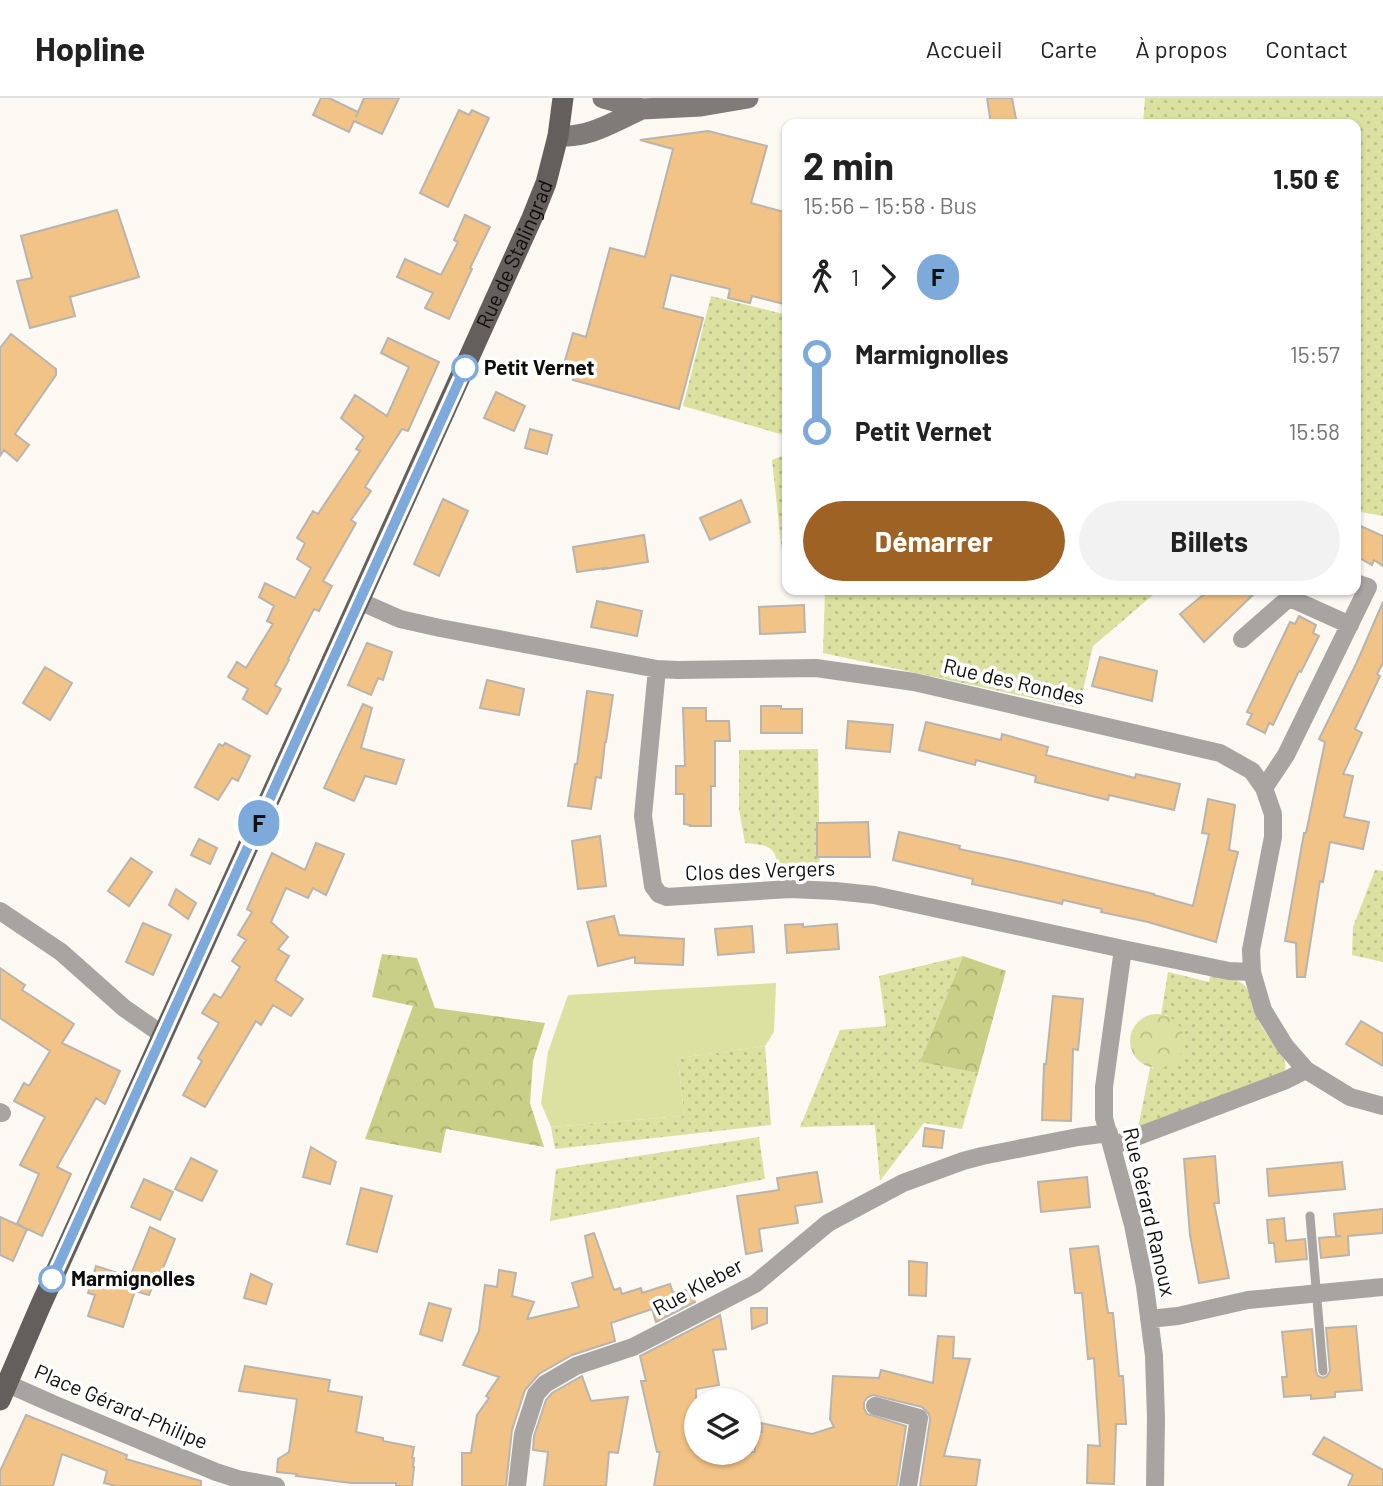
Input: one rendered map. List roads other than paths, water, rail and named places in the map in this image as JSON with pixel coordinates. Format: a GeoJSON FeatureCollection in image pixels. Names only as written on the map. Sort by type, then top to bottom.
{"type":"FeatureCollection","features":[{"type":"Feature","properties":{"kind":"main road","name":"Rue de Stalingrad"},"geometry":{"type":"LineString","coordinates":[[4,1392],[39,1309],[532,218],[547,183],[558,136],[563,98]]}},
{"type":"Feature","properties":{"kind":"main road"},"geometry":{"type":"LineString","coordinates":[[603,98],[642,109],[701,106],[748,98]]}},
{"type":"Feature","properties":{"kind":"main road"},"geometry":{"type":"LineString","coordinates":[[558,136],[588,134],[642,109]]}},
{"type":"Feature","properties":{"kind":"street"},"geometry":{"type":"LineString","coordinates":[[1361,585],[1368,587],[1350,625],[1286,755],[1264,788],[1273,814],[1273,837],[1251,950],[1252,972],[1263,1010],[1284,1046],[1306,1070],[1350,1097],[1383,1106]]}},
{"type":"Feature","properties":{"kind":"street"},"geometry":{"type":"LineString","coordinates":[[1242,639],[1293,595]]}},
{"type":"Feature","properties":{"kind":"street"},"geometry":{"type":"LineString","coordinates":[[1296,595],[1350,625]]}},
{"type":"Feature","properties":{"kind":"street","name":"Rue des Rondes"},"geometry":{"type":"LineString","coordinates":[[359,601],[400,619],[657,669],[816,668],[914,682],[1220,753],[1252,771],[1264,788]]}},
{"type":"Feature","properties":{"kind":"street","name":"Clos des Vergers"},"geometry":{"type":"LineString","coordinates":[[657,669],[643,816],[653,886],[659,894],[667,897],[790,889],[874,895],[1229,971],[1252,972]]}},
{"type":"Feature","properties":{"kind":"street"},"geometry":{"type":"LineString","coordinates":[[0,911],[61,952],[124,1008],[163,1035]]}},
{"type":"Feature","properties":{"kind":"street","name":"Rue Gérard Ranoux"},"geometry":{"type":"LineString","coordinates":[[1123,949],[1103,1108],[1133,1225],[1149,1319],[1154,1356],[1155,1486]]}},
{"type":"Feature","properties":{"kind":"street","name":"Rue Kleber"},"geometry":{"type":"LineString","coordinates":[[517,1486],[523,1434],[536,1394],[545,1384],[576,1366],[633,1347],[755,1284],[828,1223],[903,1184],[963,1161],[998,1153],[1110,1140],[1251,1094],[1306,1070]]}},
{"type":"Feature","properties":{"kind":"street"},"geometry":{"type":"LineString","coordinates":[[1149,1319],[1178,1316],[1248,1300],[1383,1287]]}},
{"type":"Feature","properties":{"kind":"street","name":"Place Gérard-Philipe"},"geometry":{"type":"LineString","coordinates":[[4,1392],[53,1404],[214,1479],[238,1479],[276,1486]]}},
{"type":"Feature","properties":{"kind":"street"},"geometry":{"type":"LineString","coordinates":[[875,1406],[919,1418],[908,1486]]}},
{"type":"Feature","properties":{"kind":"lane"},"geometry":{"type":"LineString","coordinates":[[1310,1216],[1323,1371]]}},
{"type":"Feature","properties":{"kind":"place","name":"Petit Vernet"},"geometry":{"type":"Point","coordinates":[465,368]}},
{"type":"Feature","properties":{"kind":"place","name":"Marmignolles"},"geometry":{"type":"Point","coordinates":[52,1279]}}]}
